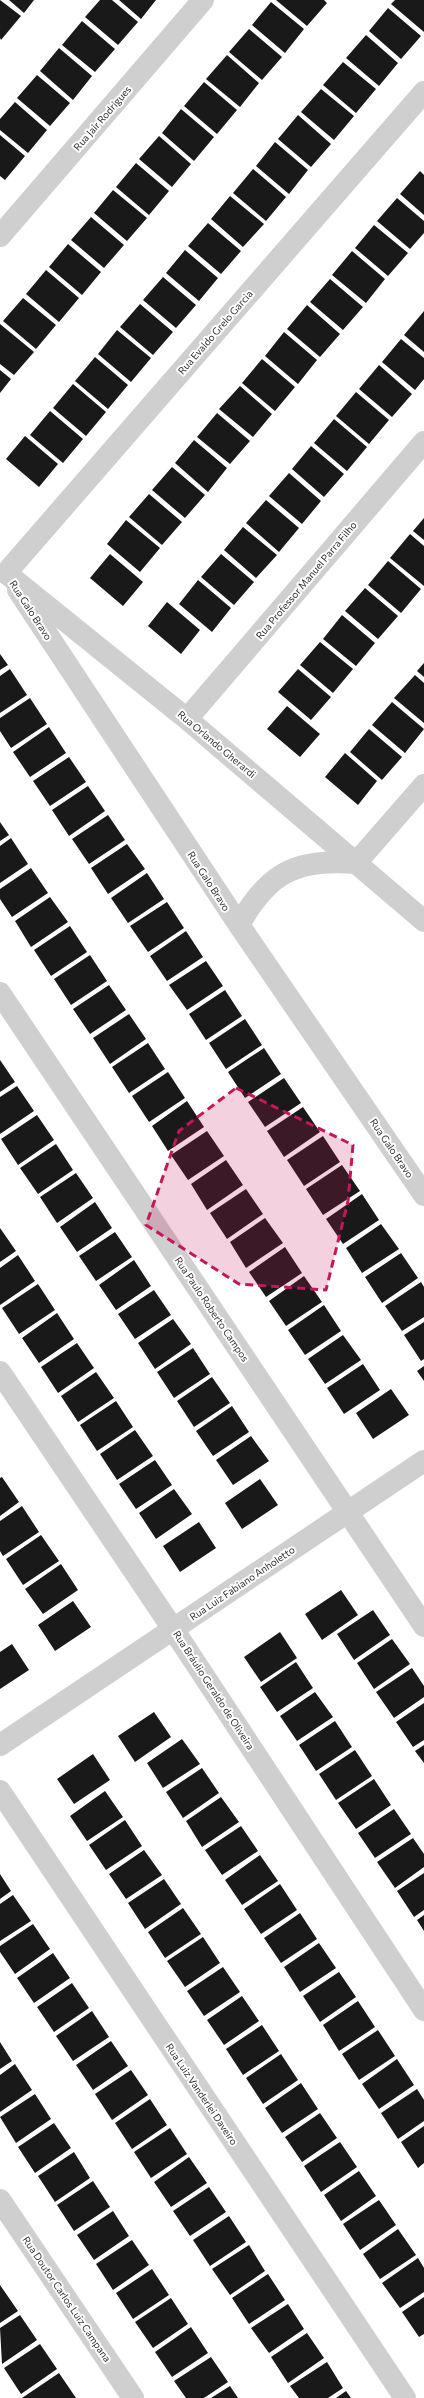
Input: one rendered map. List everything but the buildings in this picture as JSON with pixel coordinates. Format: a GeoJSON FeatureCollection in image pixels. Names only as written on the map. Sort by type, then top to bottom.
{"type":"FeatureCollection","features":[{"type":"Feature","properties":{"kind":"street","name":"Rua Jair Rodrigues"},"geometry":{"type":"LineString","coordinates":[[0,236],[203,0]]}},
{"type":"Feature","properties":{"kind":"street","name":"Rua Evaldo Grelo Garcia"},"geometry":{"type":"LineString","coordinates":[[3,568],[424,92]]}},
{"type":"Feature","properties":{"kind":"street","name":"Rua Professor Manuel Parra Filho"},"geometry":{"type":"LineString","coordinates":[[187,719],[424,442]]}},
{"type":"Feature","properties":{"kind":"street","name":"Rua Orlando Gherardi"},"geometry":{"type":"LineString","coordinates":[[3,568],[187,719],[424,921]]}},
{"type":"Feature","properties":{"kind":"street","name":"Rua Galo Bravo"},"geometry":{"type":"LineString","coordinates":[[3,568],[239,925],[424,1195]]}},
{"type":"Feature","properties":{"kind":"street"},"geometry":{"type":"LineString","coordinates":[[239,925],[253,900],[274,880],[299,867],[327,861],[356,863],[424,785]]}},
{"type":"Feature","properties":{"kind":"street","name":"Rua Paulo Roberto Campos"},"geometry":{"type":"LineString","coordinates":[[0,993],[424,1626]]}},
{"type":"Feature","properties":{"kind":"street","name":"Rua Bráulio Geraldo de Oliveira"},"geometry":{"type":"LineString","coordinates":[[0,1372],[174,1629],[424,2010]]}},
{"type":"Feature","properties":{"kind":"street","name":"Rua Luiz Fabiano Anholetto"},"geometry":{"type":"LineString","coordinates":[[0,1745],[424,1462]]}},
{"type":"Feature","properties":{"kind":"street","name":"Rua Luiz Vanderlei Daveiro"},"geometry":{"type":"LineString","coordinates":[[0,1791],[405,2398]]}},
{"type":"Feature","properties":{"kind":"street","name":"Rua Doutor Carlos Luiz Campana"},"geometry":{"type":"LineString","coordinates":[[0,2200],[133,2398]]}},
{"type":"Feature","properties":{"kind":"highlighted area"},"geometry":{"type":"Polygon","coordinates":[[[236,1088],[353,1145],[348,1201],[326,1290],[239,1284],[146,1225],[179,1131],[236,1088]]]}}]}
